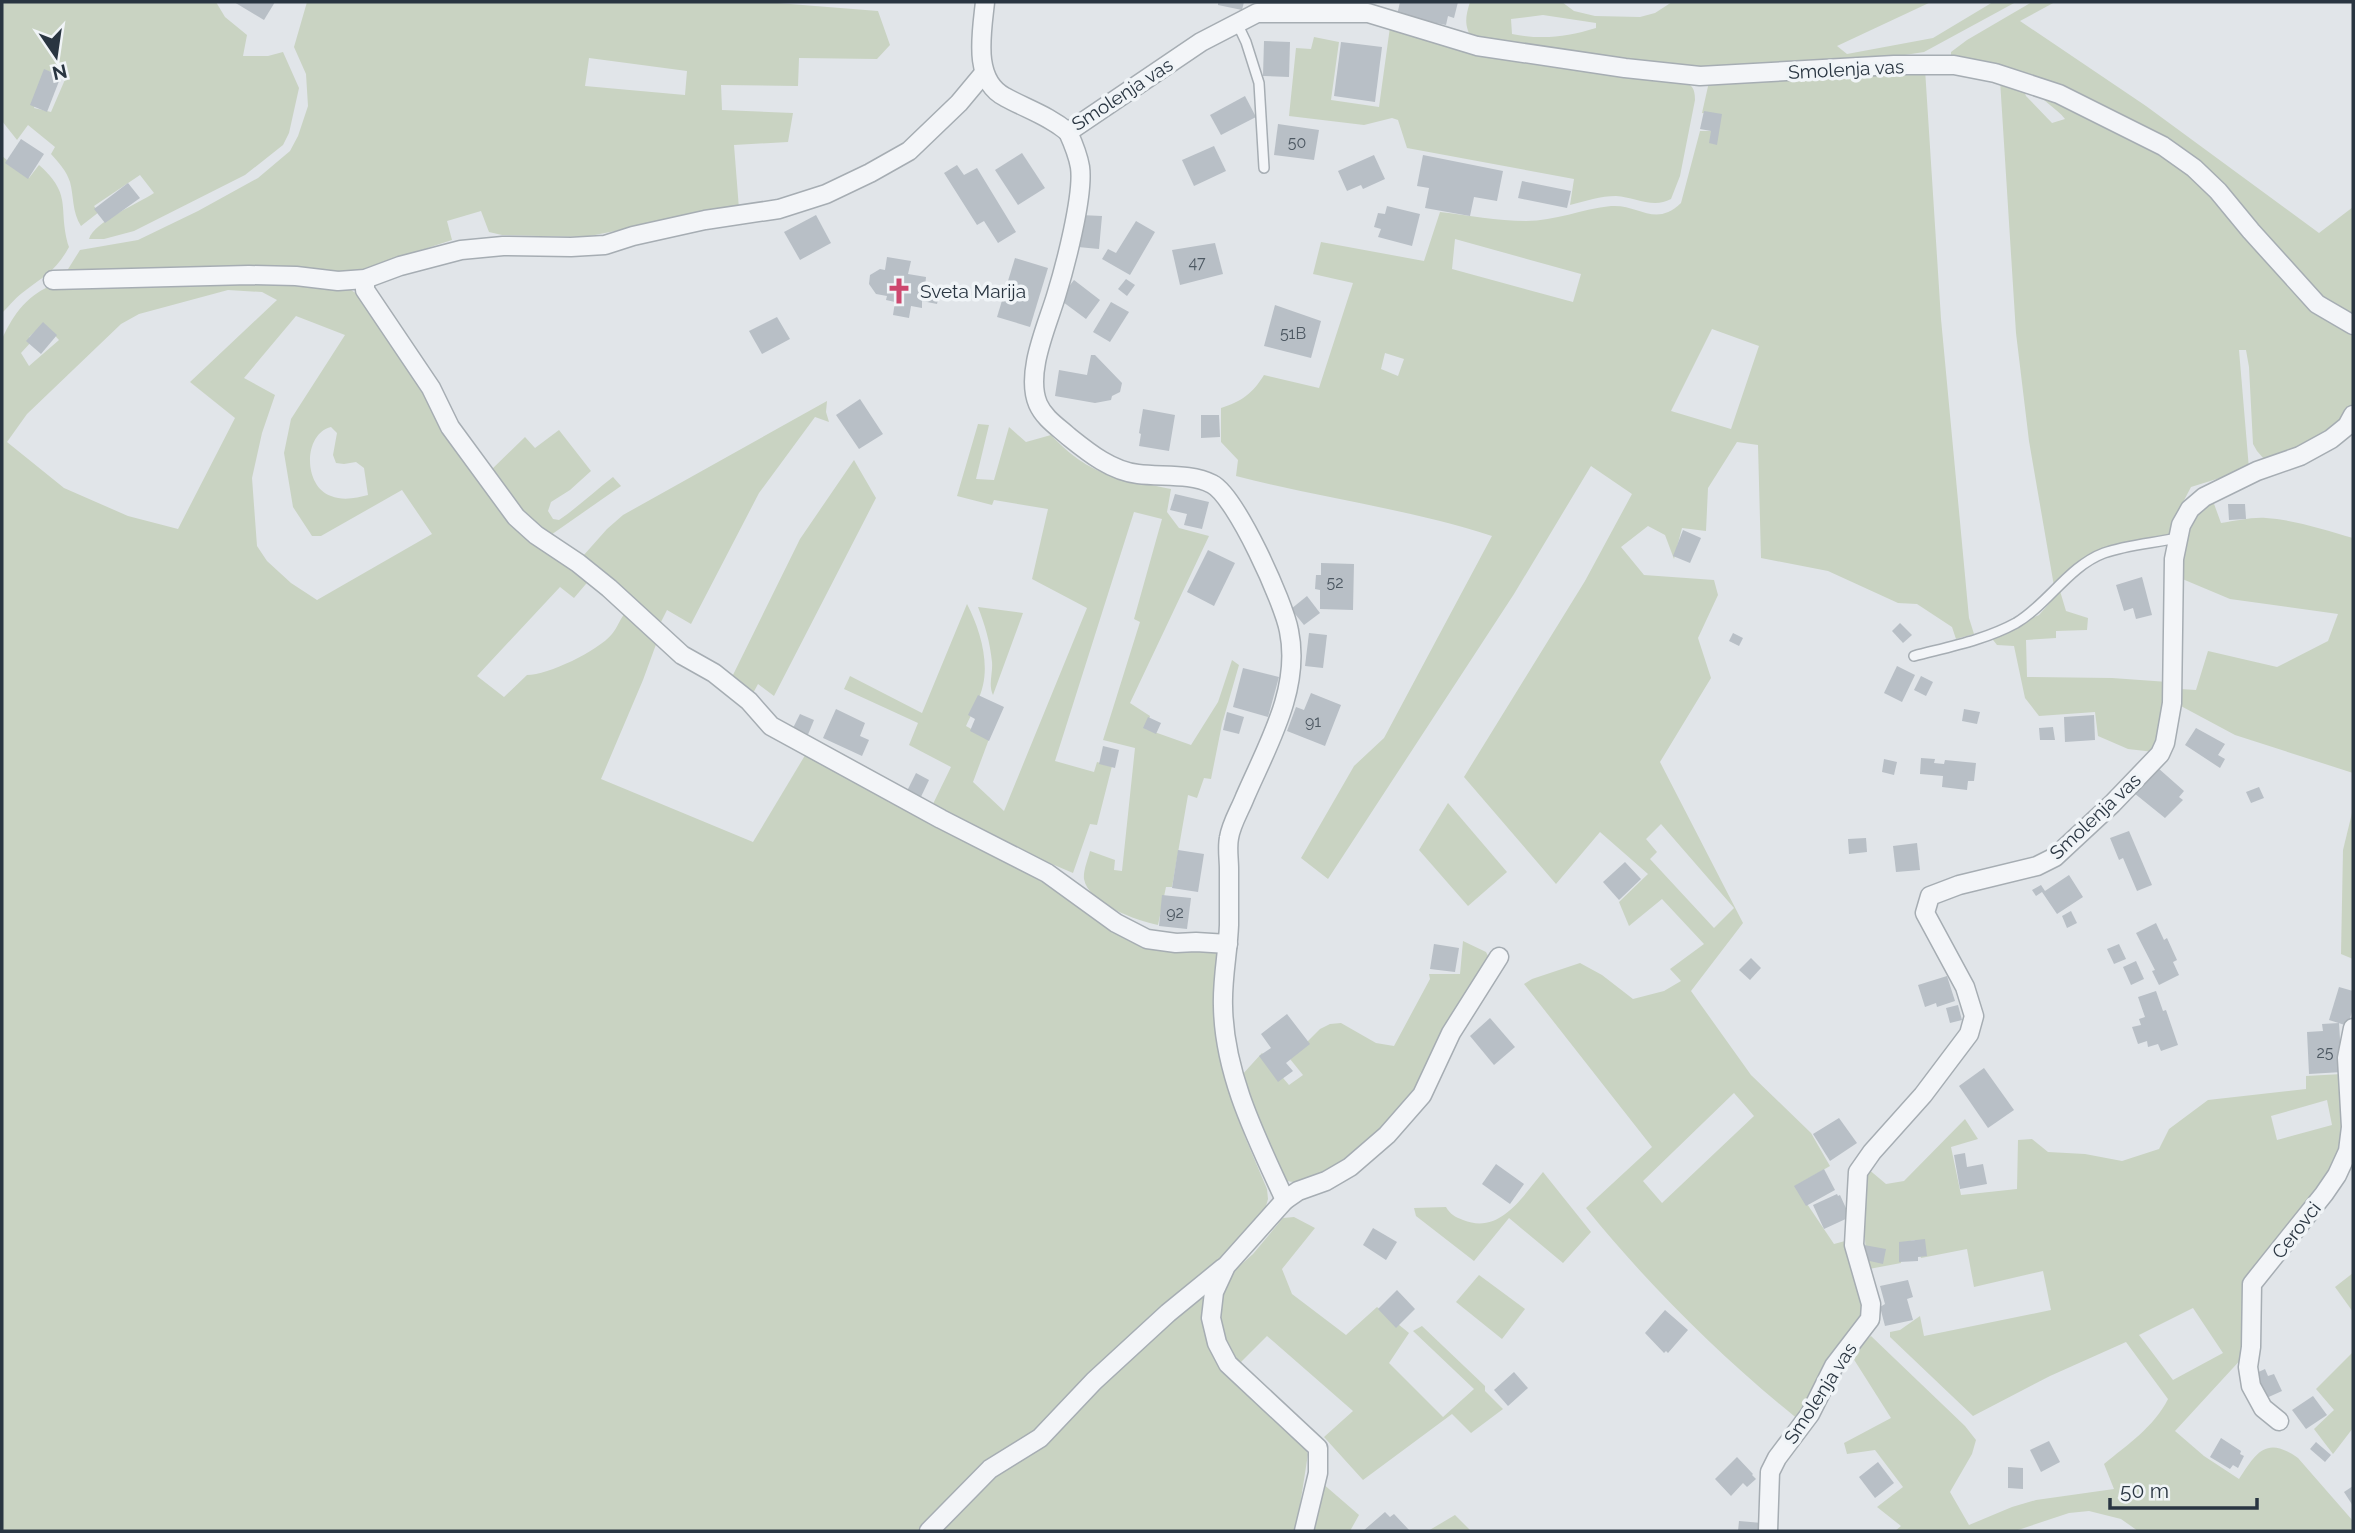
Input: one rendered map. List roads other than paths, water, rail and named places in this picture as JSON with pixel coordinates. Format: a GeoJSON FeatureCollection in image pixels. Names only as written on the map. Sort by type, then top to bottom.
{"type":"FeatureCollection","features":[{"type":"Feature","properties":{"kind":"street"},"geometry":{"type":"LineString","coordinates":[[53,281],[238,275],[296,276],[338,281],[365,279],[400,266],[461,250],[503,246],[605,245],[705,220],[779,209],[826,194],[909,151],[959,103],[984,73],[982,34],[985,2]]}},
{"type":"Feature","properties":{"kind":"street","name":"Smolenja vas"},"geometry":{"type":"LineString","coordinates":[[984,73],[989,85],[1003,96],[1038,111],[1068,132],[1201,42],[1237,23],[1257,7],[1368,13],[1477,46],[1700,76],[1894,65],[1954,65],[1994,73],[2059,94],[2162,146],[2194,168],[2218,191],[2317,304],[2353,325]]}},
{"type":"Feature","properties":{"kind":"street"},"geometry":{"type":"LineString","coordinates":[[1068,132],[1080,169],[1078,192],[1069,250],[1037,355],[1035,387],[1038,404],[1049,419],[1065,433],[1092,455],[1113,467],[1134,474],[1199,479],[1215,485],[1227,496],[1245,528],[1275,592],[1289,631],[1292,668],[1284,705],[1229,837],[1228,944],[1223,1004],[1226,1039],[1244,1107],[1285,1200]]}},
{"type":"Feature","properties":{"kind":"street"},"geometry":{"type":"LineString","coordinates":[[365,279],[365,290],[431,388],[450,427],[516,517],[536,536],[578,563],[609,588],[682,655],[714,673],[749,701],[771,726],[1046,873],[1116,923],[1147,939],[1176,943],[1228,944]]}},
{"type":"Feature","properties":{"kind":"street","name":"Smolenja vas"},"geometry":{"type":"LineString","coordinates":[[1768,1531],[1770,1472],[1777,1458],[1810,1414],[1834,1366],[1870,1319],[1871,1304],[1854,1245],[1858,1172],[1872,1152],[1923,1095],[1969,1034],[1974,1016],[1965,987],[1925,914],[1930,896],[1959,885],[2037,866],[2055,857],[2160,754],[2165,743],[2172,704],[2174,559],[2181,524],[2190,509],[2204,497],[2257,471],[2300,456],[2331,439],[2347,426],[2353,415]]}},
{"type":"Feature","properties":{"kind":"street"},"geometry":{"type":"LineString","coordinates":[[929,1531],[990,1469],[1040,1438],[1094,1381],[1168,1313],[1226,1266],[1285,1200],[1298,1191],[1326,1181],[1350,1167],[1387,1135],[1422,1095],[1451,1032],[1499,957]]}},
{"type":"Feature","properties":{"kind":"street","name":"Cerovci"},"geometry":{"type":"LineString","coordinates":[[2279,1421],[2263,1408],[2250,1386],[2248,1367],[2252,1284],[2324,1194],[2348,1151],[2351,1127],[2347,1058],[2353,1028]]}},
{"type":"Feature","properties":{"kind":"street"},"geometry":{"type":"LineString","coordinates":[[1226,1266],[1214,1292],[1211,1318],[1217,1343],[1228,1364],[1318,1448],[1318,1473],[1304,1531]]}},
{"type":"Feature","properties":{"kind":"lane"},"geometry":{"type":"LineString","coordinates":[[1237,23],[1259,83],[1264,168]]}},
{"type":"Feature","properties":{"kind":"lane"},"geometry":{"type":"LineString","coordinates":[[1914,656],[1996,632],[2016,623],[2037,608],[2074,573],[2104,553],[2178,538]]}},
{"type":"Feature","properties":{"kind":"place","name":"Sveta Marija"},"geometry":{"type":"Point","coordinates":[899,291]}}]}
